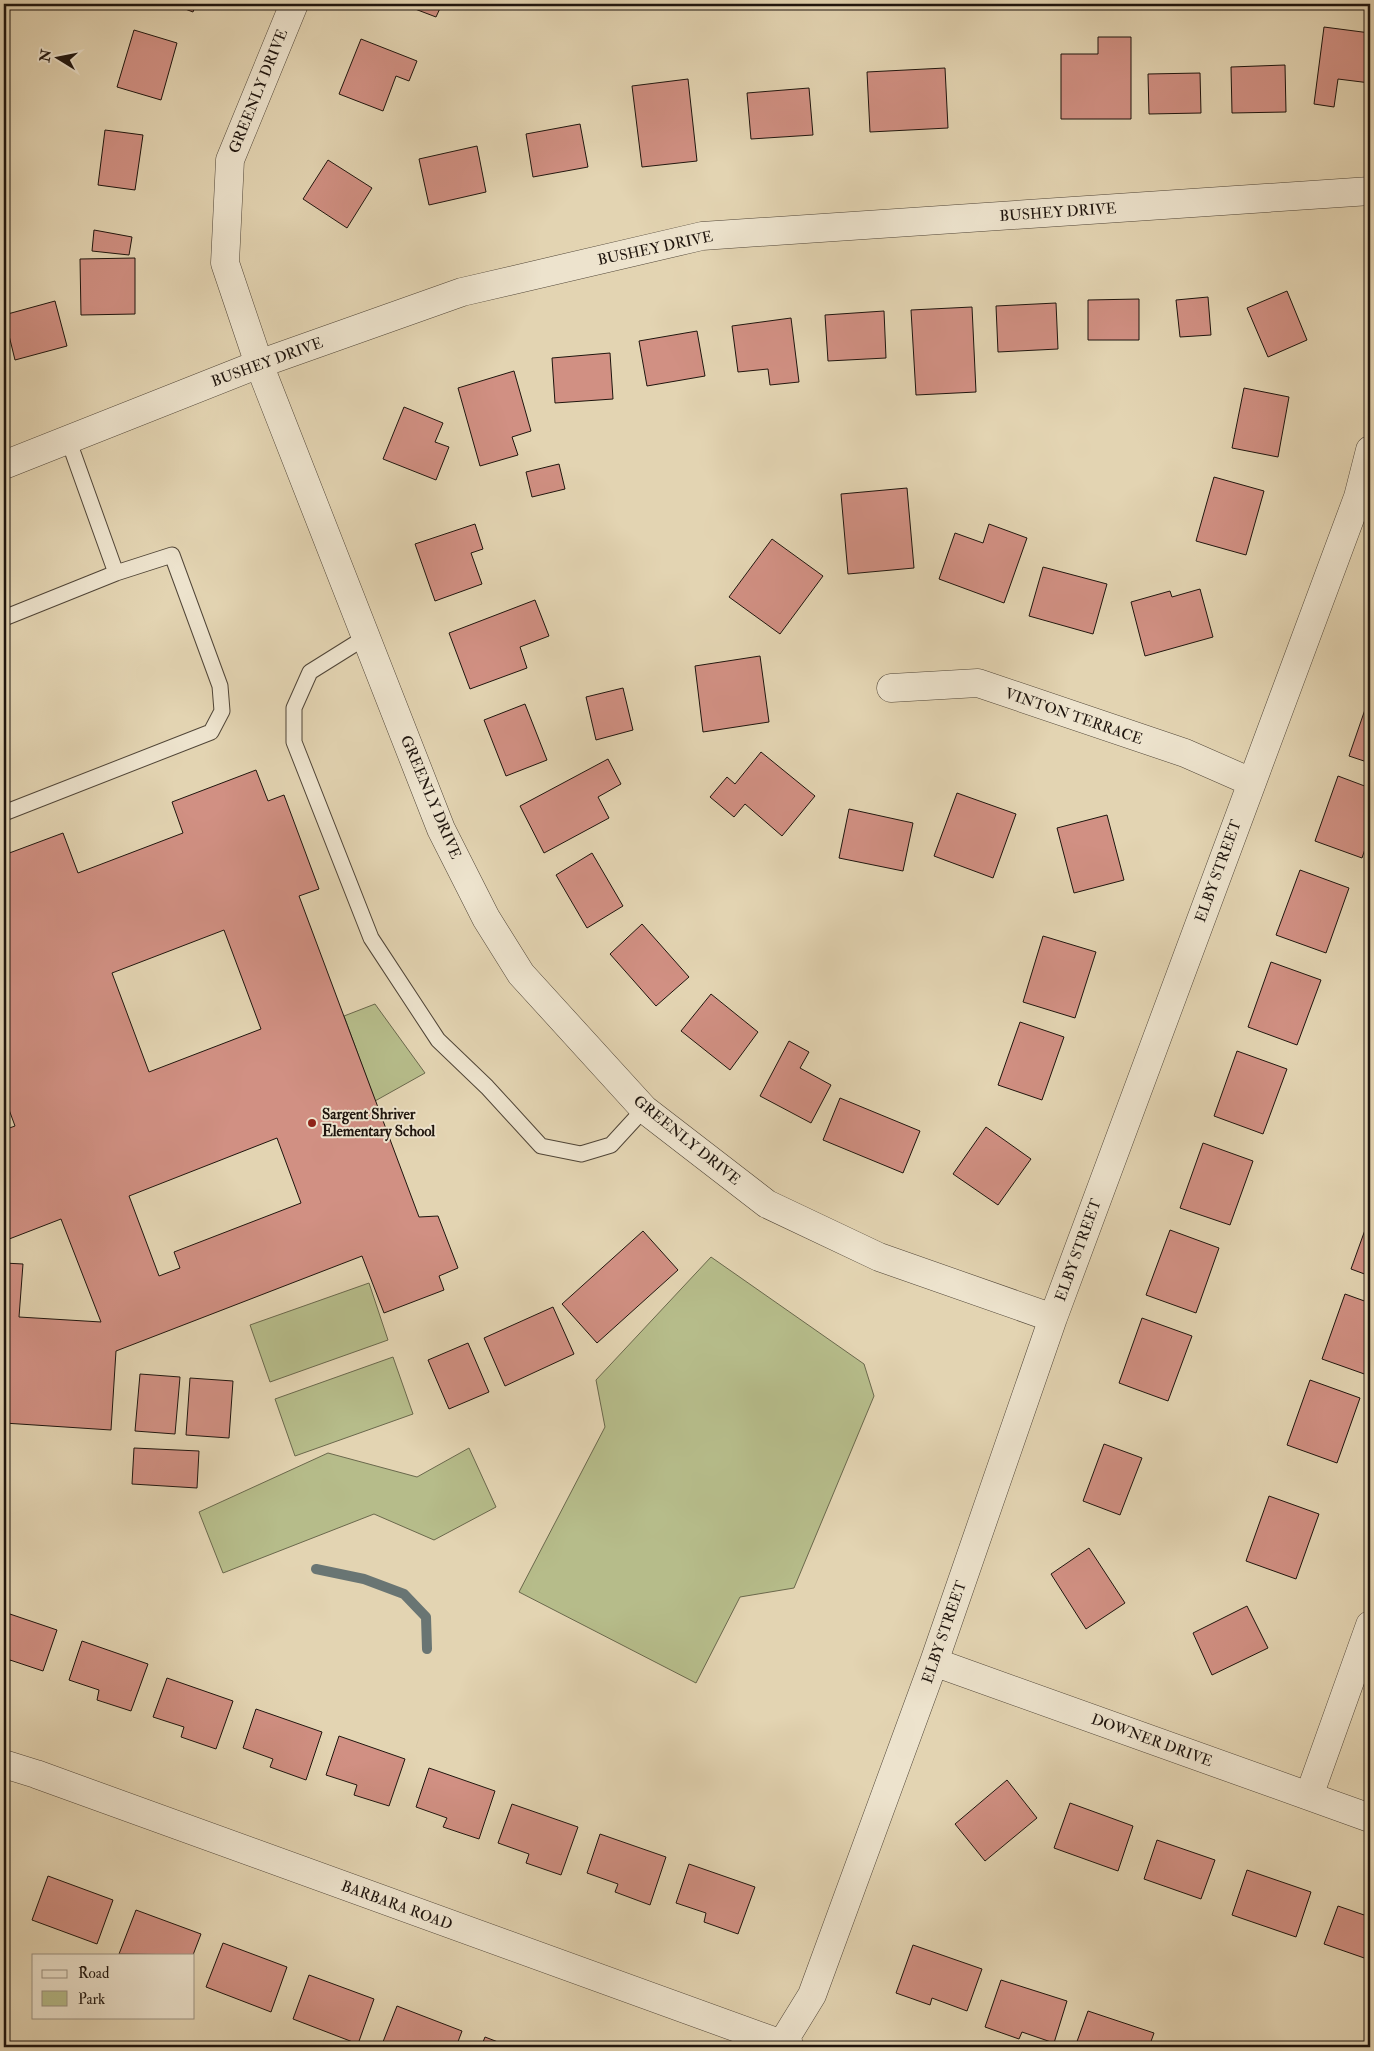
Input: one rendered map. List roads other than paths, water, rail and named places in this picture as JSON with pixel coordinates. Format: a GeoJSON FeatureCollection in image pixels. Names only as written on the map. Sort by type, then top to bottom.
{"type":"FeatureCollection","features":[{"type":"Feature","properties":{"kind":"street","name":"GREENLY DRIVE"},"geometry":{"type":"LineString","coordinates":[[294,4],[230,160],[225,263],[259,364],[442,829],[486,918],[522,974],[644,1109],[767,1204],[879,1257],[1053,1318]]}},
{"type":"Feature","properties":{"kind":"street","name":"BUSHEY DRIVE"},"geometry":{"type":"LineString","coordinates":[[4,465],[259,364],[462,292],[702,236],[1370,191]]}},
{"type":"Feature","properties":{"kind":"street","name":"ELBY STREET"},"geometry":{"type":"LineString","coordinates":[[784,2046],[812,1995],[934,1662],[1053,1318],[1358,497],[1370,450]]}},
{"type":"Feature","properties":{"kind":"street","name":"VINTON TERRACE"},"geometry":{"type":"LineString","coordinates":[[890,688],[978,684],[1185,754],[1251,782]]}},
{"type":"Feature","properties":{"kind":"street"},"geometry":{"type":"LineString","coordinates":[[1309,1796],[1370,1625]]}},
{"type":"Feature","properties":{"kind":"street","name":"DOWNER DRIVE"},"geometry":{"type":"LineString","coordinates":[[934,1662],[1370,1818]]}},
{"type":"Feature","properties":{"kind":"street","name":"BARBARA ROAD"},"geometry":{"type":"LineString","coordinates":[[4,1764],[784,2046]]}},
{"type":"Feature","properties":{"kind":"lane"},"geometry":{"type":"LineString","coordinates":[[68,439],[116,572]]}},
{"type":"Feature","properties":{"kind":"lane"},"geometry":{"type":"LineString","coordinates":[[4,618],[116,572],[172,555],[220,686],[222,711],[211,732],[4,813]]}},
{"type":"Feature","properties":{"kind":"lane"},"geometry":{"type":"LineString","coordinates":[[366,637],[310,672],[294,708],[294,742],[370,938],[438,1040],[487,1087],[541,1146],[581,1154],[611,1145],[644,1109]]}},
{"type":"Feature","properties":{"kind":"waterway"},"geometry":{"type":"LineString","coordinates":[[316,1569],[364,1579],[404,1594],[426,1617],[427,1649]]}},
{"type":"Feature","properties":{"kind":"place","name":"Sargent Shriver Elementary School"},"geometry":{"type":"Point","coordinates":[312,1123]}}]}
